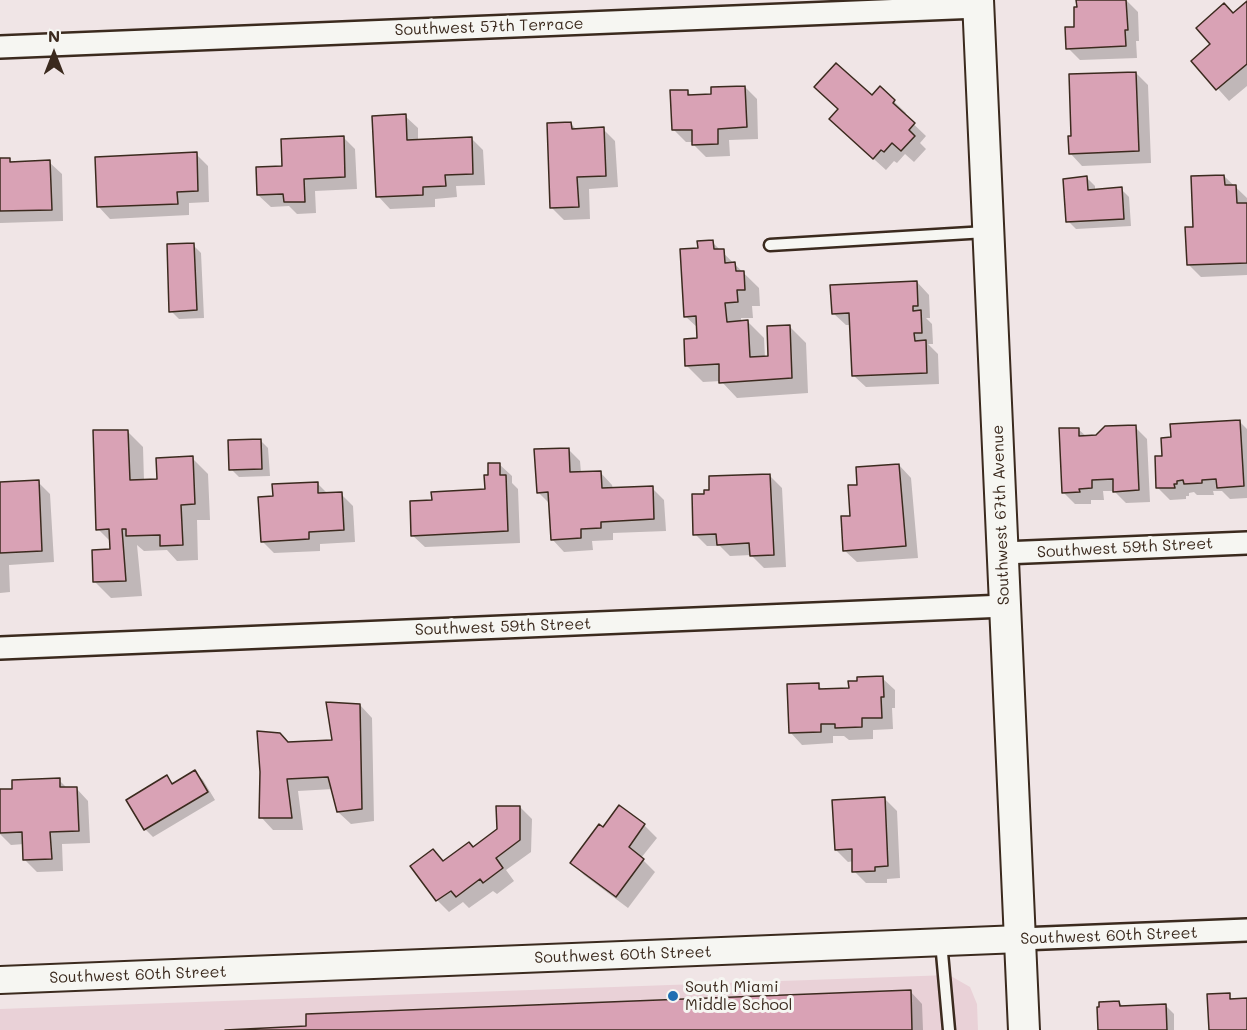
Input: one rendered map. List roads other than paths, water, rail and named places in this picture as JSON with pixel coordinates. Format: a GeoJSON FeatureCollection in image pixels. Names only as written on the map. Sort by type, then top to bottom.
{"type":"FeatureCollection","features":[{"type":"Feature","properties":{"kind":"main road","name":"Southwest 67th Avenue"},"geometry":{"type":"LineString","coordinates":[[978,4],[1024,1030]]}},
{"type":"Feature","properties":{"kind":"street","name":"Southwest 57th Terrace"},"geometry":{"type":"LineString","coordinates":[[0,47],[978,4]]}},
{"type":"Feature","properties":{"kind":"street","name":"Southwest 59th Street"},"geometry":{"type":"LineString","coordinates":[[1003,554],[1247,543]]}},
{"type":"Feature","properties":{"kind":"street","name":"Southwest 59th Street"},"geometry":{"type":"LineString","coordinates":[[0,648],[1005,606]]}},
{"type":"Feature","properties":{"kind":"street","name":"Southwest 60th Street"},"geometry":{"type":"LineString","coordinates":[[0,980],[1247,930]]}},
{"type":"Feature","properties":{"kind":"lane"},"geometry":{"type":"LineString","coordinates":[[770,245],[989,232]]}},
{"type":"Feature","properties":{"kind":"lane"},"geometry":{"type":"LineString","coordinates":[[941,942],[949,1030]]}},
{"type":"Feature","properties":{"kind":"place","name":"South Miami Middle School"},"geometry":{"type":"Point","coordinates":[673,996]}}]}
